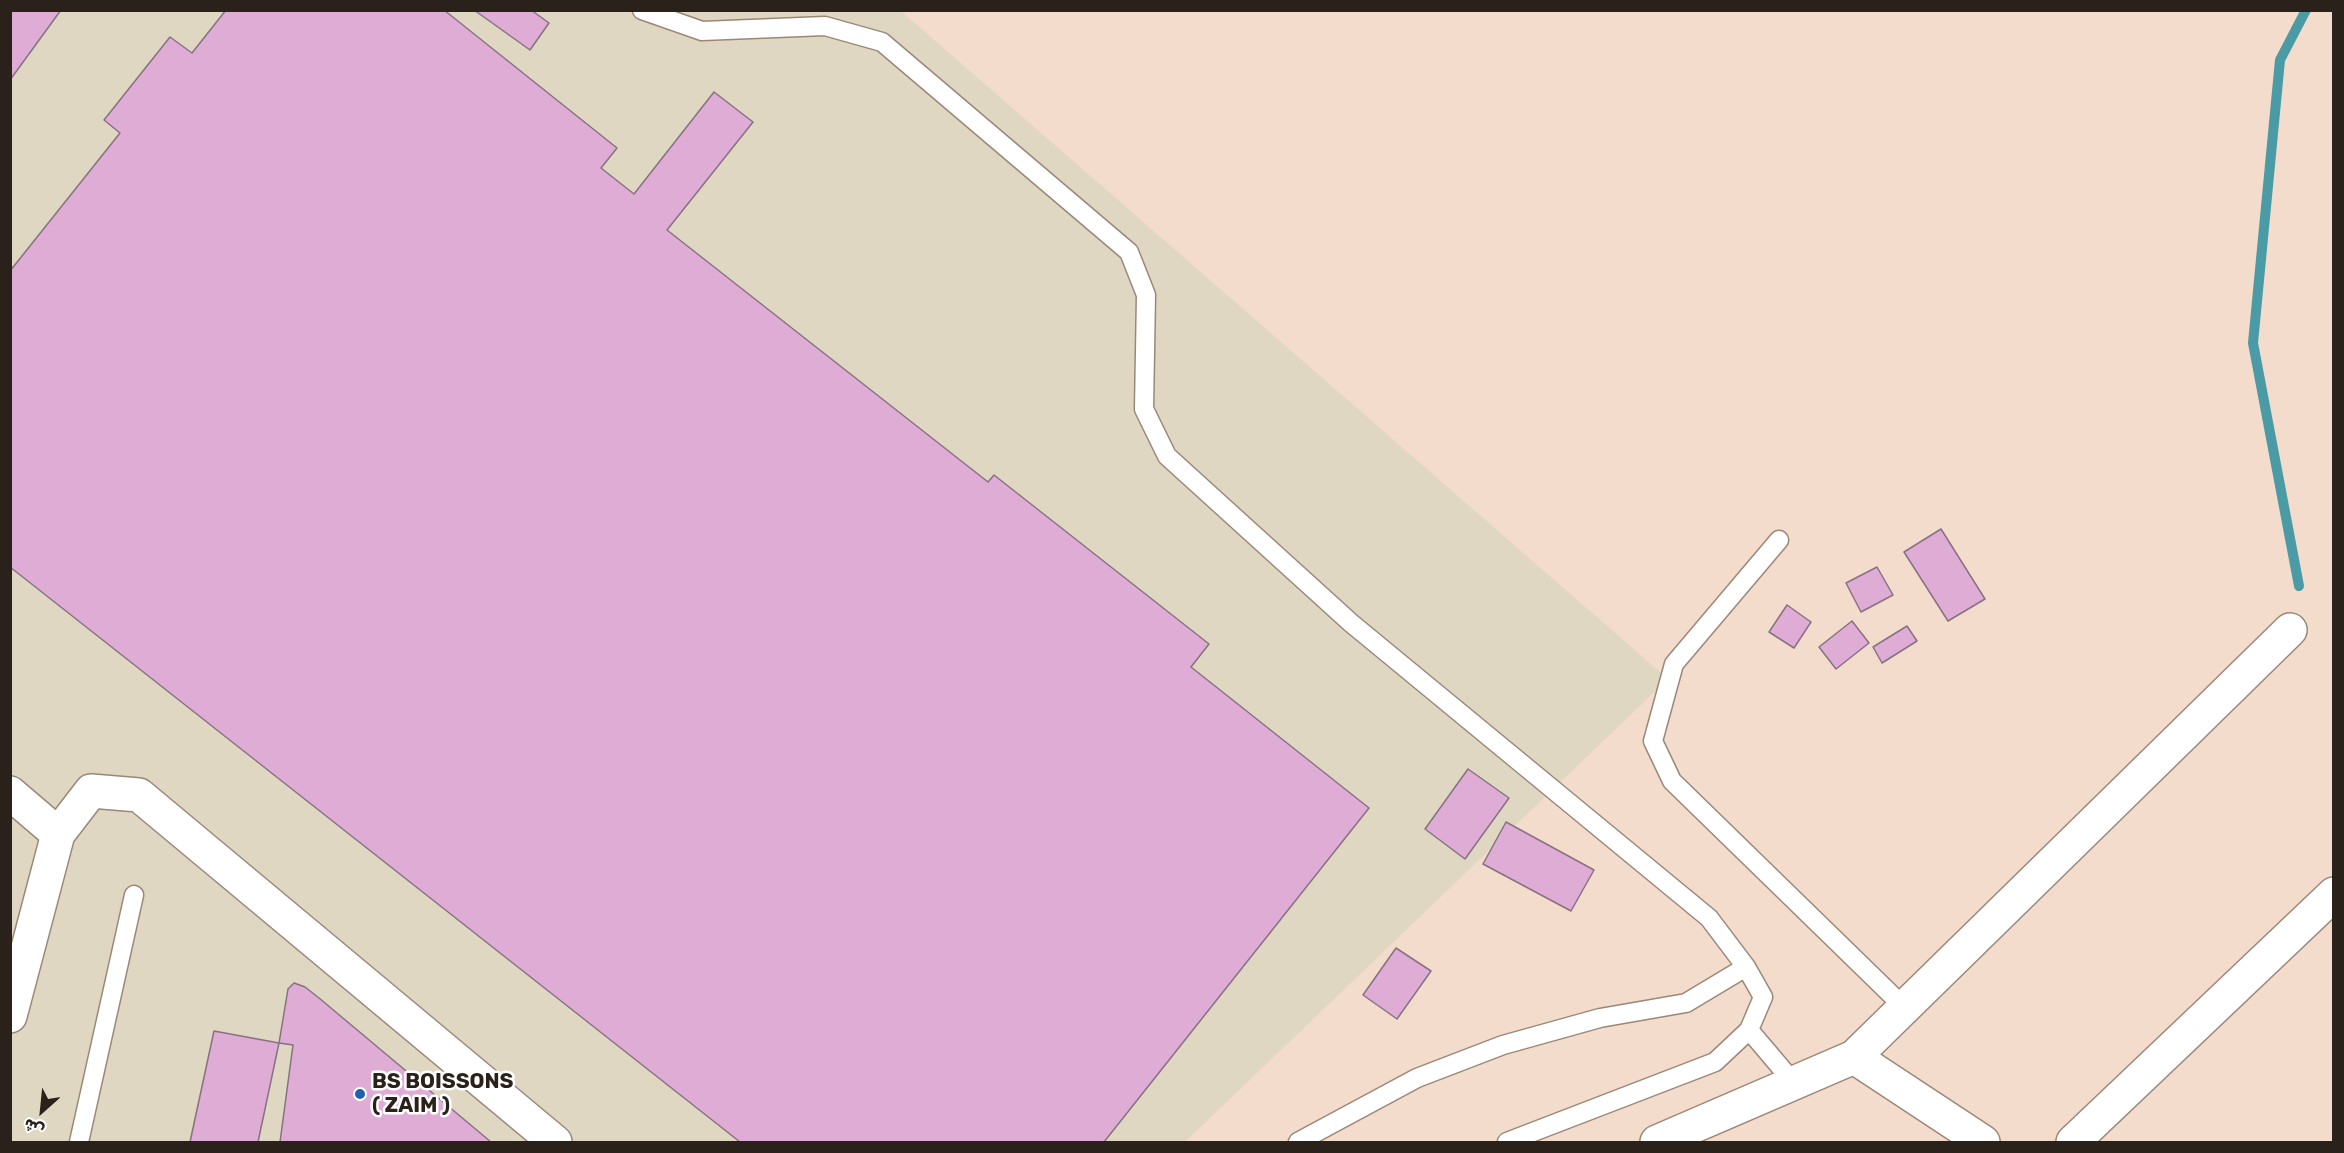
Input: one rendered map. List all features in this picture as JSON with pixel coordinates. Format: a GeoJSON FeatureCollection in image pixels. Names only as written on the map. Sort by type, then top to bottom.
{"type":"FeatureCollection","features":[{"type":"Feature","properties":{"kind":"street"},"geometry":{"type":"LineString","coordinates":[[1657,1143],[1854,1057],[2290,630]]}},
{"type":"Feature","properties":{"kind":"street"},"geometry":{"type":"LineString","coordinates":[[10,1016],[58,834],[91,791],[139,795],[555,1143]]}},
{"type":"Feature","properties":{"kind":"street"},"geometry":{"type":"LineString","coordinates":[[10,793],[58,834]]}},
{"type":"Feature","properties":{"kind":"street"},"geometry":{"type":"LineString","coordinates":[[2073,1143],[2334,894]]}},
{"type":"Feature","properties":{"kind":"street"},"geometry":{"type":"LineString","coordinates":[[1854,1057],[1983,1143]]}},
{"type":"Feature","properties":{"kind":"lane"},"geometry":{"type":"LineString","coordinates":[[642,10],[702,31],[825,26],[882,42],[1129,252],[1146,295],[1144,409],[1167,456],[1351,623],[1709,918],[1746,967],[1763,997],[1749,1030],[1715,1062],[1507,1143]]}},
{"type":"Feature","properties":{"kind":"lane"},"geometry":{"type":"LineString","coordinates":[[1779,540],[1674,664],[1653,741],[1672,781],[1905,1008]]}},
{"type":"Feature","properties":{"kind":"lane"},"geometry":{"type":"LineString","coordinates":[[78,1143],[134,895]]}},
{"type":"Feature","properties":{"kind":"lane"},"geometry":{"type":"LineString","coordinates":[[1298,1143],[1417,1078],[1503,1045],[1600,1018],[1686,1003],[1746,967]]}},
{"type":"Feature","properties":{"kind":"lane"},"geometry":{"type":"LineString","coordinates":[[1749,1030],[1794,1083]]}},
{"type":"Feature","properties":{"kind":"shaded area"},"geometry":{"type":"Polygon","coordinates":[[[10,11],[901,11],[1668,679],[1185,1142],[11,1142],[10,11]]]}},
{"type":"Feature","properties":{"kind":"building"},"geometry":{"type":"Polygon","coordinates":[[[10,10],[61,10],[10,80],[10,10]]]}},
{"type":"Feature","properties":{"kind":"building"},"geometry":{"type":"Polygon","coordinates":[[[226,10],[444,10],[617,148],[601,168],[634,194],[714,92],[753,122],[667,230],[988,482],[994,475],[1209,644],[1191,667],[1369,808],[1104,1142],[740,1142],[10,567],[10,271],[120,133],[104,120],[170,37],[192,53],[226,10]]]}},
{"type":"Feature","properties":{"kind":"building"},"geometry":{"type":"Polygon","coordinates":[[[474,10],[531,10],[549,23],[530,50],[474,10]]]}},
{"type":"Feature","properties":{"kind":"building"},"geometry":{"type":"Polygon","coordinates":[[[1941,529],[1985,599],[1948,621],[1904,552],[1941,529]]]}},
{"type":"Feature","properties":{"kind":"building"},"geometry":{"type":"Polygon","coordinates":[[[1877,567],[1893,595],[1861,612],[1846,583],[1877,567]]]}},
{"type":"Feature","properties":{"kind":"building"},"geometry":{"type":"Polygon","coordinates":[[[1787,605],[1811,622],[1794,648],[1769,632],[1787,605]]]}},
{"type":"Feature","properties":{"kind":"building"},"geometry":{"type":"Polygon","coordinates":[[[1852,621],[1869,643],[1836,669],[1819,647],[1852,621]]]}},
{"type":"Feature","properties":{"kind":"building"},"geometry":{"type":"Polygon","coordinates":[[[1907,626],[1917,641],[1882,663],[1873,647],[1907,626]]]}},
{"type":"Feature","properties":{"kind":"building"},"geometry":{"type":"Polygon","coordinates":[[[1468,769],[1509,798],[1465,859],[1425,829],[1468,769]]]}},
{"type":"Feature","properties":{"kind":"building"},"geometry":{"type":"Polygon","coordinates":[[[1506,822],[1594,870],[1571,911],[1483,864],[1506,822]]]}},
{"type":"Feature","properties":{"kind":"building"},"geometry":{"type":"Polygon","coordinates":[[[1396,948],[1431,971],[1397,1019],[1363,995],[1396,948]]]}},
{"type":"Feature","properties":{"kind":"building","name":"BS BOISSONS ( ZAIM )"},"geometry":{"type":"Polygon","coordinates":[[[294,983],[305,987],[319,998],[491,1142],[280,1142],[293,1045],[279,1043],[288,989],[294,983]]]}},
{"type":"Feature","properties":{"kind":"building"},"geometry":{"type":"Polygon","coordinates":[[[214,1031],[279,1043],[258,1142],[190,1142],[214,1031]]]}},
{"type":"Feature","properties":{"kind":"waterway"},"geometry":{"type":"LineString","coordinates":[[2299,586],[2253,343],[2280,60],[2306,10]]}},
{"type":"Feature","properties":{"kind":"place","name":"BS BOISSONS ( ZAIM )"},"geometry":{"type":"Point","coordinates":[360,1094]}}]}
